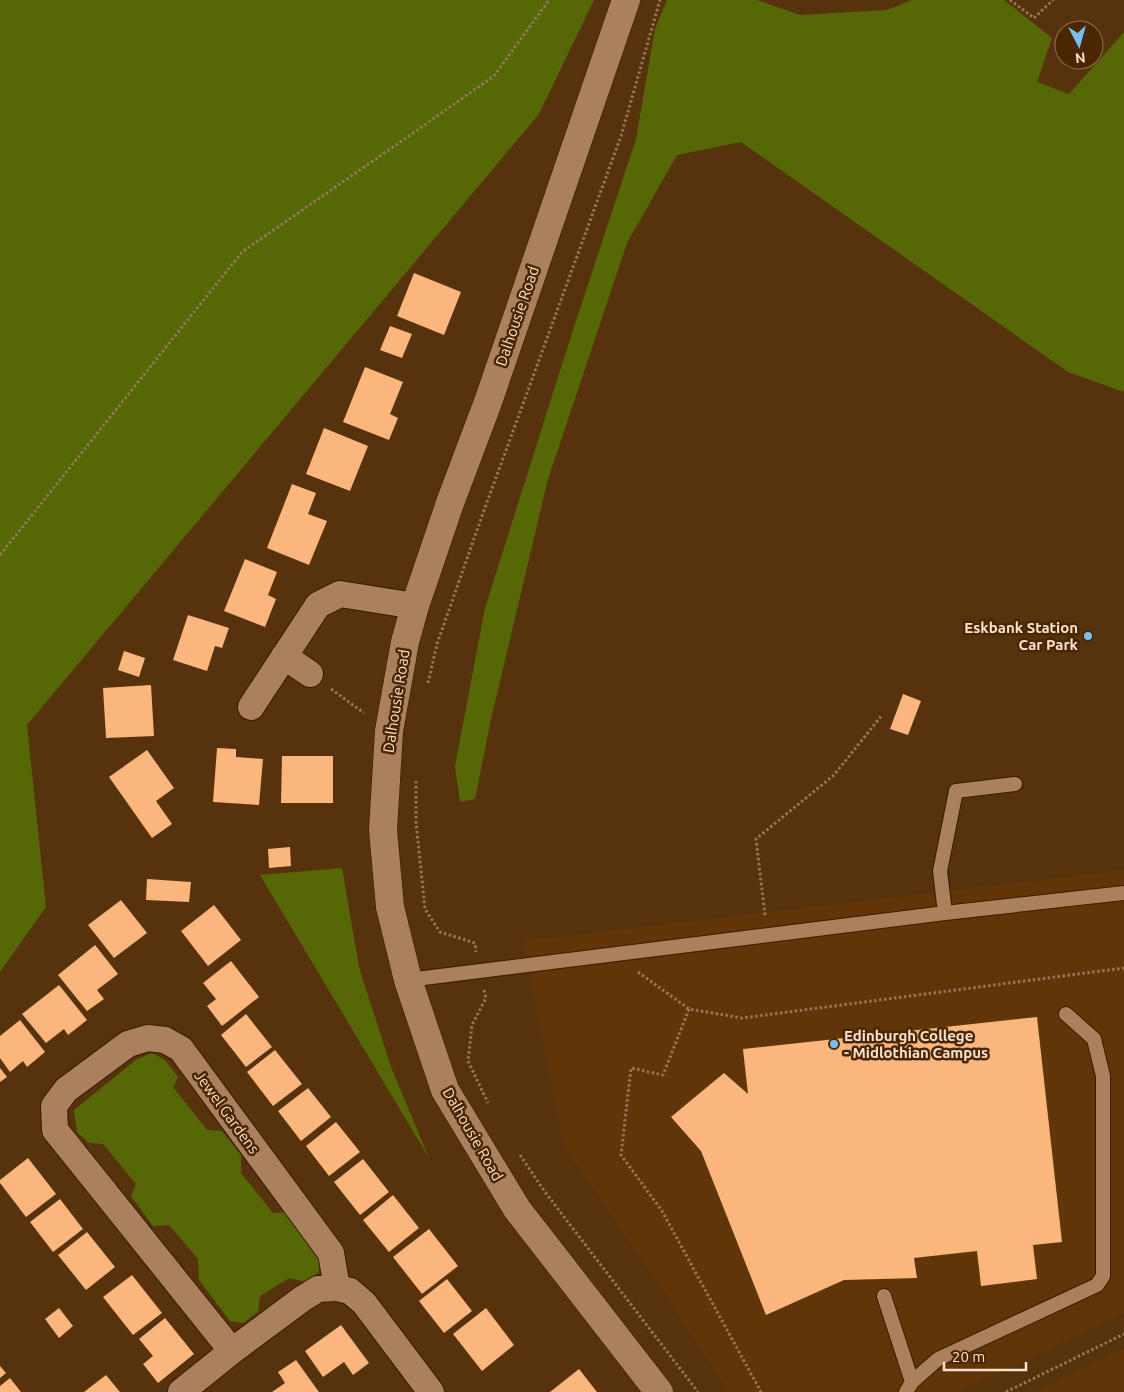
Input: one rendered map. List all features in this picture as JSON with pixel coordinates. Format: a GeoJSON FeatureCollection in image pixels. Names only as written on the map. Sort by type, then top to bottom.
{"type":"FeatureCollection","features":[{"type":"Feature","properties":{"kind":"main road","name":"Dalhousie Road"},"geometry":{"type":"LineString","coordinates":[[626,0],[488,402],[450,503],[415,606],[405,642],[389,732],[383,830],[390,907],[408,980],[445,1090],[517,1209],[659,1392]]}},
{"type":"Feature","properties":{"kind":"street"},"geometry":{"type":"LineString","coordinates":[[251,707],[318,605],[340,594],[415,606]]}},
{"type":"Feature","properties":{"kind":"street"},"geometry":{"type":"LineString","coordinates":[[284,656],[310,674]]}},
{"type":"Feature","properties":{"kind":"street","name":"Jewel Gardens"},"geometry":{"type":"LineString","coordinates":[[232,1351],[55,1130],[54,1106],[66,1090],[128,1044],[148,1038],[166,1040],[180,1050],[331,1253],[337,1288]]}},
{"type":"Feature","properties":{"kind":"street"},"geometry":{"type":"LineString","coordinates":[[182,1392],[232,1351],[302,1299],[318,1289],[337,1288],[350,1291],[364,1303],[431,1392]]}},
{"type":"Feature","properties":{"kind":"lane"},"geometry":{"type":"LineString","coordinates":[[945,913],[940,871],[956,791],[1015,784]]}},
{"type":"Feature","properties":{"kind":"lane"},"geometry":{"type":"LineString","coordinates":[[408,980],[945,913],[1124,893]]}},
{"type":"Feature","properties":{"kind":"lane"},"geometry":{"type":"LineString","coordinates":[[884,1296],[909,1387],[938,1359],[1097,1285],[1103,1276],[1103,1076],[1094,1040],[1066,1014]]}},
{"type":"Feature","properties":{"kind":"path"},"geometry":{"type":"LineString","coordinates":[[0,555],[242,252],[494,76],[549,0]]}},
{"type":"Feature","properties":{"kind":"path"},"geometry":{"type":"LineString","coordinates":[[427,690],[437,644],[620,136],[660,0]]}},
{"type":"Feature","properties":{"kind":"path"},"geometry":{"type":"LineString","coordinates":[[1010,0],[1034,18],[1053,0]]}},
{"type":"Feature","properties":{"kind":"path"},"geometry":{"type":"LineString","coordinates":[[310,674],[389,732]]}},
{"type":"Feature","properties":{"kind":"path"},"geometry":{"type":"LineString","coordinates":[[768,935],[756,839],[834,775],[882,715]]}},
{"type":"Feature","properties":{"kind":"path"},"geometry":{"type":"LineString","coordinates":[[416,774],[416,822],[425,909],[440,932],[475,943],[479,972],[486,998],[472,1025],[468,1061],[491,1110]]}},
{"type":"Feature","properties":{"kind":"path"},"geometry":{"type":"LineString","coordinates":[[613,955],[689,1009],[742,1018],[1124,968]]}},
{"type":"Feature","properties":{"kind":"path"},"geometry":{"type":"LineString","coordinates":[[689,1009],[663,1074],[631,1068],[621,1155],[662,1211],[761,1392]]}},
{"type":"Feature","properties":{"kind":"path"},"geometry":{"type":"LineString","coordinates":[[520,1155],[545,1192],[698,1392]]}},
{"type":"Feature","properties":{"kind":"path"},"geometry":{"type":"LineString","coordinates":[[1006,1392],[1124,1334]]}},
{"type":"Feature","properties":{"kind":"shaded area","name":"Edinburgh College - Midlothian Campus"},"geometry":{"type":"Polygon","coordinates":[[[1124,870],[1124,1313],[959,1392],[728,1392],[660,1286],[564,1147],[523,941],[1124,870]]]}},
{"type":"Feature","properties":{"kind":"shaded area"},"geometry":{"type":"Polygon","coordinates":[[[1124,1348],[1124,1392],[1035,1392],[1124,1348]]]}},
{"type":"Feature","properties":{"kind":"green space"},"geometry":{"type":"Polygon","coordinates":[[[0,0],[594,0],[539,114],[27,725],[46,907],[0,972],[0,0]]]}},
{"type":"Feature","properties":{"kind":"green space"},"geometry":{"type":"Polygon","coordinates":[[[667,0],[757,0],[800,15],[887,10],[912,0],[1004,0],[1052,38],[1037,82],[1069,94],[1090,70],[1104,70],[1104,55],[1124,32],[1124,392],[1068,372],[741,142],[677,155],[627,243],[548,479],[491,719],[475,799],[460,802],[455,766],[485,608],[636,139],[655,29],[667,0]]]}},
{"type":"Feature","properties":{"kind":"green space"},"geometry":{"type":"Polygon","coordinates":[[[342,868],[359,967],[391,1067],[429,1158],[260,875],[342,868]]]}},
{"type":"Feature","properties":{"kind":"green space"},"geometry":{"type":"Polygon","coordinates":[[[152,1053],[165,1060],[178,1077],[173,1087],[207,1130],[222,1131],[241,1155],[241,1173],[273,1213],[287,1212],[321,1257],[319,1272],[306,1282],[289,1278],[260,1296],[258,1312],[243,1323],[230,1321],[199,1280],[198,1259],[169,1225],[153,1226],[131,1196],[136,1184],[103,1144],[89,1143],[77,1132],[74,1110],[137,1059],[152,1053]]]}},
{"type":"Feature","properties":{"kind":"building"},"geometry":{"type":"Polygon","coordinates":[[[414,273],[461,292],[444,335],[397,316],[414,273]]]}},
{"type":"Feature","properties":{"kind":"building"},"geometry":{"type":"Polygon","coordinates":[[[390,326],[412,334],[402,358],[380,350],[390,326]]]}},
{"type":"Feature","properties":{"kind":"building"},"geometry":{"type":"Polygon","coordinates":[[[365,367],[403,382],[390,414],[398,418],[389,440],[343,422],[365,367]]]}},
{"type":"Feature","properties":{"kind":"building"},"geometry":{"type":"Polygon","coordinates":[[[324,428],[368,446],[350,491],[306,474],[324,428]]]}},
{"type":"Feature","properties":{"kind":"building"},"geometry":{"type":"Polygon","coordinates":[[[292,484],[316,493],[308,514],[327,521],[309,565],[267,548],[292,484]]]}},
{"type":"Feature","properties":{"kind":"building"},"geometry":{"type":"Polygon","coordinates":[[[245,559],[277,572],[268,595],[276,599],[265,627],[224,611],[245,559]]]}},
{"type":"Feature","properties":{"kind":"building"},"geometry":{"type":"Polygon","coordinates":[[[188,615],[229,628],[222,648],[215,646],[207,671],[173,660],[188,615]]]}},
{"type":"Feature","properties":{"kind":"building"},"geometry":{"type":"Polygon","coordinates":[[[124,651],[145,658],[139,677],[118,670],[124,651]]]}},
{"type":"Feature","properties":{"kind":"building"},"geometry":{"type":"Polygon","coordinates":[[[151,685],[154,736],[106,738],[103,688],[151,685]]]}},
{"type":"Feature","properties":{"kind":"building"},"geometry":{"type":"Polygon","coordinates":[[[903,694],[921,701],[908,735],[890,729],[903,694]]]}},
{"type":"Feature","properties":{"kind":"building"},"geometry":{"type":"Polygon","coordinates":[[[217,748],[236,749],[236,757],[263,759],[259,805],[213,802],[217,748]]]}},
{"type":"Feature","properties":{"kind":"building"},"geometry":{"type":"Polygon","coordinates":[[[147,750],[174,788],[156,801],[172,824],[152,838],[109,777],[147,750]]]}},
{"type":"Feature","properties":{"kind":"building"},"geometry":{"type":"Polygon","coordinates":[[[282,756],[333,756],[333,803],[281,803],[282,756]]]}},
{"type":"Feature","properties":{"kind":"building"},"geometry":{"type":"Polygon","coordinates":[[[290,847],[291,866],[269,868],[268,849],[290,847]]]}},
{"type":"Feature","properties":{"kind":"building"},"geometry":{"type":"Polygon","coordinates":[[[147,879],[191,882],[189,902],[146,900],[147,879]]]}},
{"type":"Feature","properties":{"kind":"building"},"geometry":{"type":"Polygon","coordinates":[[[121,900],[147,933],[114,958],[88,925],[121,900]]]}},
{"type":"Feature","properties":{"kind":"building"},"geometry":{"type":"Polygon","coordinates":[[[214,905],[241,940],[208,966],[181,931],[214,905]]]}},
{"type":"Feature","properties":{"kind":"building"},"geometry":{"type":"Polygon","coordinates":[[[95,945],[118,974],[97,990],[104,999],[87,1011],[58,975],[95,945]]]}},
{"type":"Feature","properties":{"kind":"building"},"geometry":{"type":"Polygon","coordinates":[[[231,961],[259,997],[222,1026],[207,1006],[216,999],[203,983],[231,961]]]}},
{"type":"Feature","properties":{"kind":"building"},"geometry":{"type":"Polygon","coordinates":[[[59,985],[87,1020],[68,1035],[64,1029],[46,1043],[22,1014],[59,985]]]}},
{"type":"Feature","properties":{"kind":"building"},"geometry":{"type":"Polygon","coordinates":[[[246,1014],[272,1047],[246,1067],[221,1035],[246,1014]]]}},
{"type":"Feature","properties":{"kind":"building"},"geometry":{"type":"Polygon","coordinates":[[[1037,1017],[1062,1242],[1033,1245],[1037,1279],[981,1286],[977,1251],[914,1258],[917,1278],[844,1280],[766,1315],[701,1151],[671,1117],[724,1073],[748,1094],[743,1049],[1037,1017]]]}},
{"type":"Feature","properties":{"kind":"building"},"geometry":{"type":"Polygon","coordinates":[[[20,1020],[45,1052],[27,1067],[23,1061],[10,1072],[0,1058],[0,1036],[20,1020]]]}},
{"type":"Feature","properties":{"kind":"building"},"geometry":{"type":"Polygon","coordinates":[[[275,1050],[302,1084],[273,1106],[247,1072],[275,1050]]]}},
{"type":"Feature","properties":{"kind":"building"},"geometry":{"type":"Polygon","coordinates":[[[0,1068],[7,1077],[0,1082],[0,1068]]]}},
{"type":"Feature","properties":{"kind":"building"},"geometry":{"type":"Polygon","coordinates":[[[308,1088],[331,1117],[301,1141],[278,1111],[308,1088]]]}},
{"type":"Feature","properties":{"kind":"building"},"geometry":{"type":"Polygon","coordinates":[[[336,1122],[360,1152],[329,1176],[306,1146],[336,1122]]]}},
{"type":"Feature","properties":{"kind":"building"},"geometry":{"type":"Polygon","coordinates":[[[28,1158],[56,1194],[26,1217],[0,1183],[0,1180],[28,1158]]]}},
{"type":"Feature","properties":{"kind":"building"},"geometry":{"type":"Polygon","coordinates":[[[363,1159],[389,1192],[360,1215],[334,1182],[363,1159]]]}},
{"type":"Feature","properties":{"kind":"building"},"geometry":{"type":"Polygon","coordinates":[[[393,1195],[419,1228],[389,1252],[363,1220],[393,1195]]]}},
{"type":"Feature","properties":{"kind":"building"},"geometry":{"type":"Polygon","coordinates":[[[60,1199],[83,1229],[53,1252],[30,1222],[60,1199]]]}},
{"type":"Feature","properties":{"kind":"building"},"geometry":{"type":"Polygon","coordinates":[[[429,1229],[458,1266],[422,1294],[393,1257],[429,1229]]]}},
{"type":"Feature","properties":{"kind":"building"},"geometry":{"type":"Polygon","coordinates":[[[87,1232],[115,1267],[86,1290],[58,1255],[87,1232]]]}},
{"type":"Feature","properties":{"kind":"building"},"geometry":{"type":"Polygon","coordinates":[[[132,1275],[162,1313],[133,1335],[103,1297],[132,1275]]]}},
{"type":"Feature","properties":{"kind":"building"},"geometry":{"type":"Polygon","coordinates":[[[447,1279],[472,1311],[444,1333],[419,1301],[447,1279]]]}},
{"type":"Feature","properties":{"kind":"building"},"geometry":{"type":"Polygon","coordinates":[[[59,1308],[73,1326],[59,1338],[45,1319],[59,1308]]]}},
{"type":"Feature","properties":{"kind":"building"},"geometry":{"type":"Polygon","coordinates":[[[486,1308],[514,1345],[482,1371],[453,1334],[486,1308]]]}},
{"type":"Feature","properties":{"kind":"building"},"geometry":{"type":"Polygon","coordinates":[[[165,1318],[194,1354],[158,1383],[143,1364],[153,1356],[139,1339],[165,1318]]]}},
{"type":"Feature","properties":{"kind":"building"},"geometry":{"type":"Polygon","coordinates":[[[341,1325],[369,1363],[353,1375],[344,1362],[323,1377],[305,1351],[341,1325]]]}},
{"type":"Feature","properties":{"kind":"building"},"geometry":{"type":"Polygon","coordinates":[[[296,1360],[319,1392],[272,1392],[285,1383],[278,1372],[296,1360]]]}},
{"type":"Feature","properties":{"kind":"building"},"geometry":{"type":"Polygon","coordinates":[[[0,1366],[6,1373],[0,1378],[0,1366]]]}},
{"type":"Feature","properties":{"kind":"building"},"geometry":{"type":"Polygon","coordinates":[[[579,1369],[597,1392],[550,1392],[579,1369]]]}},
{"type":"Feature","properties":{"kind":"building"},"geometry":{"type":"Polygon","coordinates":[[[106,1375],[120,1392],[84,1392],[106,1375]]]}},
{"type":"Feature","properties":{"kind":"building"},"geometry":{"type":"Polygon","coordinates":[[[10,1378],[21,1392],[0,1392],[0,1386],[10,1378]]]}},
{"type":"Feature","properties":{"kind":"place","name":"Eskbank Station Car Park"},"geometry":{"type":"Point","coordinates":[1088,636]}},
{"type":"Feature","properties":{"kind":"place","name":"Edinburgh College - Midlothian Campus"},"geometry":{"type":"Point","coordinates":[834,1044]}}]}
